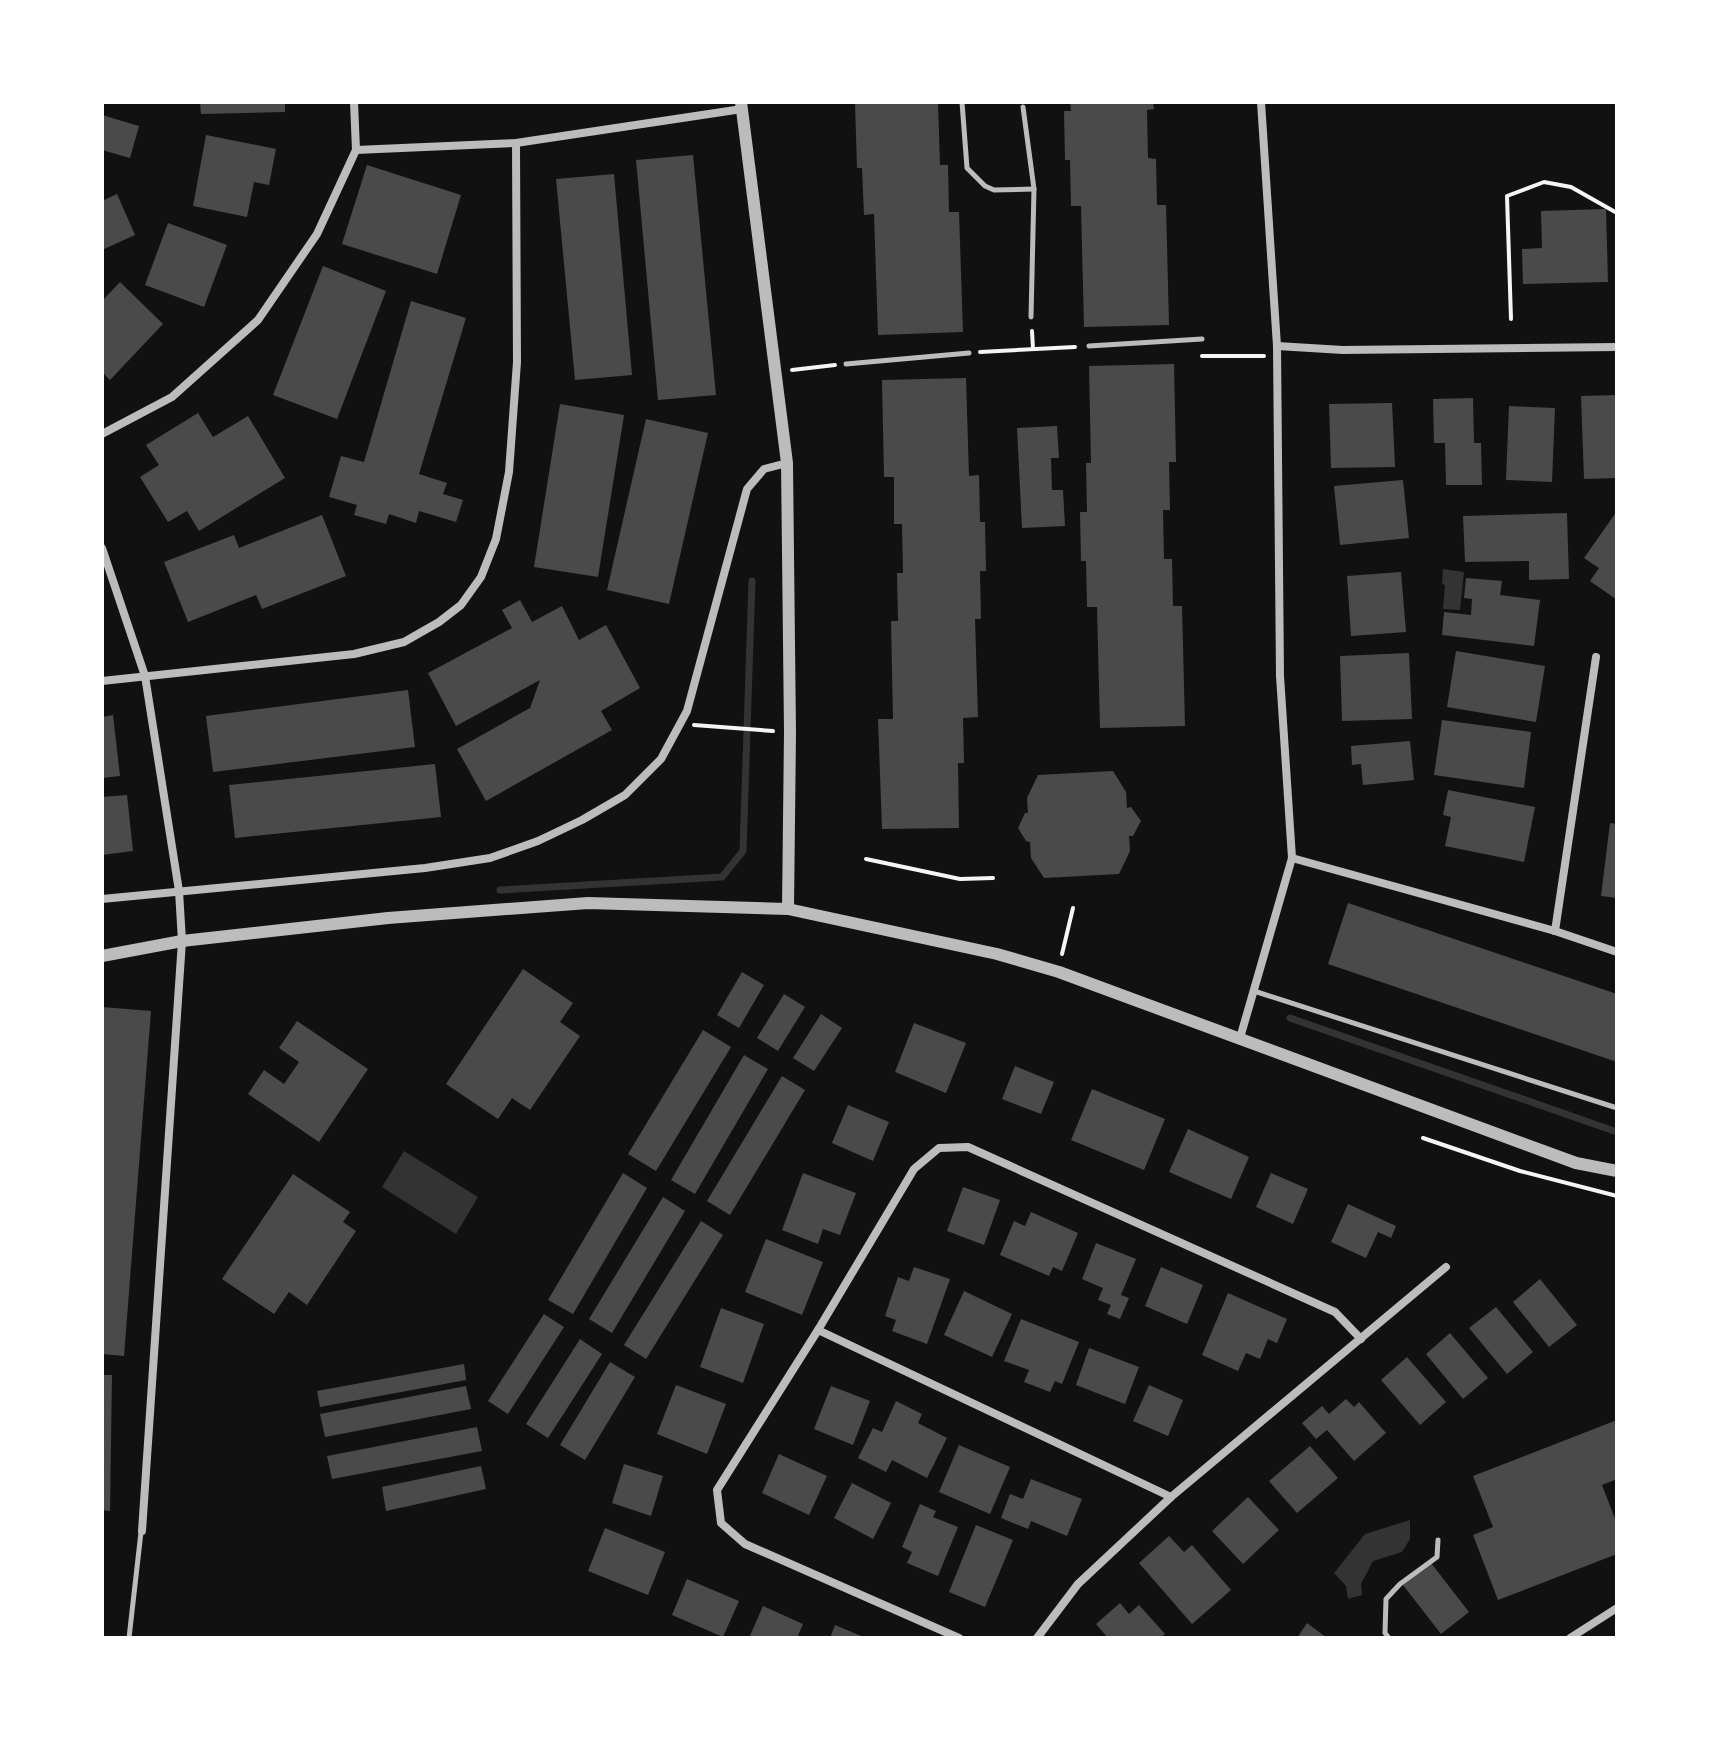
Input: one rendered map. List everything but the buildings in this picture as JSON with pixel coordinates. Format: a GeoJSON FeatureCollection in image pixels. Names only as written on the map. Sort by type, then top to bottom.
{"type":"FeatureCollection","features":[{"type":"Feature","properties":{"kind":"street"},"geometry":{"type":"LineString","coordinates":[[102,434],[172,397],[258,320],[317,234],[356,150],[354,102]]}},
{"type":"Feature","properties":{"kind":"street"},"geometry":{"type":"LineString","coordinates":[[1240,1038],[1292,858],[1280,676],[1277,346],[1261,102]]}},
{"type":"Feature","properties":{"kind":"street"},"geometry":{"type":"LineString","coordinates":[[356,150],[516,143],[741,106],[787,463],[788,909]]}},
{"type":"Feature","properties":{"kind":"street"},"geometry":{"type":"LineString","coordinates":[[102,681],[354,654],[404,642],[439,622],[468,596],[481,577],[496,539],[509,472],[517,362],[516,143]]}},
{"type":"Feature","properties":{"kind":"street"},"geometry":{"type":"LineString","coordinates":[[1277,346],[1343,350],[1617,347]]}},
{"type":"Feature","properties":{"kind":"street"},"geometry":{"type":"LineString","coordinates":[[102,899],[425,868],[490,858],[538,841],[625,795],[661,759],[687,711],[747,489],[764,469],[787,463]]}},
{"type":"Feature","properties":{"kind":"street"},"geometry":{"type":"LineString","coordinates":[[102,548],[145,676],[179,891],[182,941],[142,1531]]}},
{"type":"Feature","properties":{"kind":"street"},"geometry":{"type":"LineString","coordinates":[[1555,931],[1596,657]]}},
{"type":"Feature","properties":{"kind":"street"},"geometry":{"type":"LineString","coordinates":[[1292,858],[1555,931],[1617,952]]}},
{"type":"Feature","properties":{"kind":"street"},"geometry":{"type":"LineString","coordinates":[[102,956],[182,941],[388,918],[588,903],[788,909],[997,954],[1059,972],[1576,1163],[1617,1171]]}},
{"type":"Feature","properties":{"kind":"street"},"geometry":{"type":"LineString","coordinates":[[959,1638],[745,1544],[721,1523],[717,1490],[914,1169],[939,1148],[968,1147],[1335,1312],[1361,1339]]}},
{"type":"Feature","properties":{"kind":"street"},"geometry":{"type":"LineString","coordinates":[[1037,1638],[1078,1584],[1171,1497],[1446,1267]]}},
{"type":"Feature","properties":{"kind":"street"},"geometry":{"type":"LineString","coordinates":[[818,1330],[1171,1497]]}},
{"type":"Feature","properties":{"kind":"street"},"geometry":{"type":"LineString","coordinates":[[1570,1638],[1617,1608]]}},
{"type":"Feature","properties":{"kind":"lane"},"geometry":{"type":"LineString","coordinates":[[962,102],[967,168],[985,186],[994,190],[1034,189]]}},
{"type":"Feature","properties":{"kind":"lane"},"geometry":{"type":"LineString","coordinates":[[1023,107],[1034,189],[1031,317]]}},
{"type":"Feature","properties":{"kind":"lane"},"geometry":{"type":"LineString","coordinates":[[1089,346],[1202,339]]}},
{"type":"Feature","properties":{"kind":"lane"},"geometry":{"type":"LineString","coordinates":[[846,364],[969,353]]}},
{"type":"Feature","properties":{"kind":"lane"},"geometry":{"type":"LineString","coordinates":[[1254,991],[1617,1108]]}},
{"type":"Feature","properties":{"kind":"lane"},"geometry":{"type":"LineString","coordinates":[[129,1638],[142,1531]]}},
{"type":"Feature","properties":{"kind":"lane"},"geometry":{"type":"LineString","coordinates":[[1389,1638],[1385,1633],[1386,1599],[1400,1584],[1437,1557],[1438,1540]]}},
{"type":"Feature","properties":{"kind":"path"},"geometry":{"type":"LineString","coordinates":[[1511,319],[1507,196],[1544,182],[1571,187],[1617,213]]}},
{"type":"Feature","properties":{"kind":"path"},"geometry":{"type":"LineString","coordinates":[[969,353],[1089,346]]}},
{"type":"Feature","properties":{"kind":"path"},"geometry":{"type":"LineString","coordinates":[[1202,356],[1277,356]]}},
{"type":"Feature","properties":{"kind":"path"},"geometry":{"type":"LineString","coordinates":[[800,369],[846,364]]}},
{"type":"Feature","properties":{"kind":"path"},"geometry":{"type":"LineString","coordinates":[[680,724],[759,730]]}},
{"type":"Feature","properties":{"kind":"path"},"geometry":{"type":"LineString","coordinates":[[866,859],[960,879],[993,878]]}},
{"type":"Feature","properties":{"kind":"path"},"geometry":{"type":"LineString","coordinates":[[1066,932],[1073,908]]}},
{"type":"Feature","properties":{"kind":"path"},"geometry":{"type":"LineString","coordinates":[[1423,1138],[1520,1171],[1617,1196]]}},
{"type":"Feature","properties":{"kind":"shaded area"},"geometry":{"type":"Polygon","coordinates":[[[1443,569],[1464,572],[1460,610],[1443,609],[1443,569]]]}},
{"type":"Feature","properties":{"kind":"shaded area"},"geometry":{"type":"Polygon","coordinates":[[[404,1151],[478,1197],[456,1234],[382,1187],[404,1151]]]}},
{"type":"Feature","properties":{"kind":"shaded area"},"geometry":{"type":"Polygon","coordinates":[[[1410,1520],[1410,1539],[1402,1552],[1373,1561],[1361,1584],[1362,1595],[1348,1599],[1346,1586],[1334,1573],[1365,1534],[1410,1520]]]}},
{"type":"Feature","properties":{"kind":"waterway"},"geometry":{"type":"LineString","coordinates":[[500,890],[722,877],[743,851],[752,581]]}},
{"type":"Feature","properties":{"kind":"waterway"},"geometry":{"type":"LineString","coordinates":[[1290,1018],[1617,1132]]}}]}
